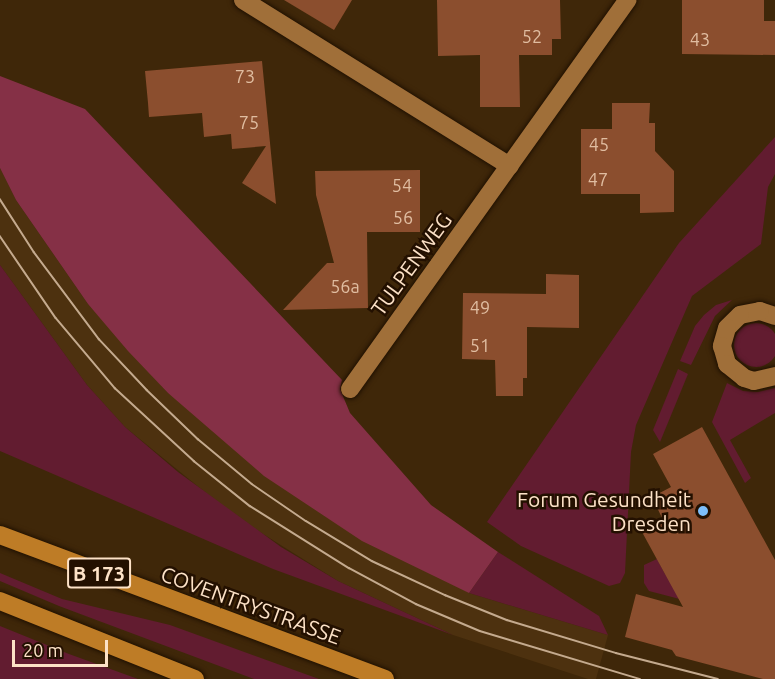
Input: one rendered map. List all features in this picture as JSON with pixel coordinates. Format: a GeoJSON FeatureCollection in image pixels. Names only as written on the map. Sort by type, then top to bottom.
{"type":"FeatureCollection","features":[{"type":"Feature","properties":{"kind":"main road","name":"COVENTRYSTRASSE"},"geometry":{"type":"LineString","coordinates":[[0,535],[385,679]]}},
{"type":"Feature","properties":{"kind":"main road"},"geometry":{"type":"LineString","coordinates":[[0,602],[195,679]]}},
{"type":"Feature","properties":{"kind":"street"},"geometry":{"type":"LineString","coordinates":[[243,0],[510,166]]}},
{"type":"Feature","properties":{"kind":"street","name":"TULPENWEG"},"geometry":{"type":"LineString","coordinates":[[350,389],[627,0]]}},
{"type":"Feature","properties":{"kind":"street"},"geometry":{"type":"LineString","coordinates":[[775,316],[760,311],[740,315],[727,328],[722,346],[727,364],[744,378],[765,380],[775,376]]}},
{"type":"Feature","properties":{"kind":"shaded area"},"geometry":{"type":"Polygon","coordinates":[[[0,76],[85,109],[342,380],[340,389],[350,413],[431,505],[498,552],[469,593],[362,541],[264,476],[168,393],[128,351],[88,304],[16,200],[0,168],[0,76]]]}},
{"type":"Feature","properties":{"kind":"shaded area"},"geometry":{"type":"Polygon","coordinates":[[[775,137],[775,174],[768,187],[761,244],[692,296],[636,425],[631,452],[625,573],[620,583],[609,586],[521,546],[487,522],[679,243],[775,137]]]}},
{"type":"Feature","properties":{"kind":"shaded area"},"geometry":{"type":"Polygon","coordinates":[[[0,168],[16,200],[88,304],[168,393],[469,593],[608,635],[596,679],[588,679],[453,635],[338,581],[233,515],[125,427],[87,385],[0,265],[0,168]]]}},
{"type":"Feature","properties":{"kind":"shaded area"},"geometry":{"type":"Polygon","coordinates":[[[0,265],[87,385],[125,427],[178,472],[281,547],[338,581],[453,635],[273,569],[0,451],[0,265]]]}},
{"type":"Feature","properties":{"kind":"shaded area"},"geometry":{"type":"Polygon","coordinates":[[[732,300],[715,316],[691,365],[680,361],[695,326],[704,315],[716,305],[732,300]]]}},
{"type":"Feature","properties":{"kind":"shaded area"},"geometry":{"type":"Polygon","coordinates":[[[756,323],[771,330],[778,345],[771,360],[756,367],[741,360],[734,345],[741,330],[756,323]]]}},
{"type":"Feature","properties":{"kind":"shaded area"},"geometry":{"type":"Polygon","coordinates":[[[678,369],[688,374],[660,442],[653,430],[678,369]]]}},
{"type":"Feature","properties":{"kind":"shaded area"},"geometry":{"type":"Polygon","coordinates":[[[727,383],[743,391],[758,392],[775,388],[775,413],[730,440],[751,478],[745,483],[712,422],[727,383]]]}},
{"type":"Feature","properties":{"kind":"shaded area"},"geometry":{"type":"Polygon","coordinates":[[[498,552],[599,616],[608,635],[469,593],[498,552]]]}},
{"type":"Feature","properties":{"kind":"shaded area"},"geometry":{"type":"Polygon","coordinates":[[[657,559],[665,574],[775,624],[649,591],[644,583],[644,565],[657,559]]]}},
{"type":"Feature","properties":{"kind":"shaded area"},"geometry":{"type":"Polygon","coordinates":[[[0,573],[62,599],[170,625],[319,679],[254,679],[59,606],[0,581],[0,573]]]}},
{"type":"Feature","properties":{"kind":"shaded area"},"geometry":{"type":"Polygon","coordinates":[[[0,626],[69,654],[138,679],[0,679],[0,626]]]}},
{"type":"Feature","properties":{"kind":"building"},"geometry":{"type":"Polygon","coordinates":[[[284,0],[352,0],[334,30],[284,0]]]}},
{"type":"Feature","properties":{"kind":"building"},"geometry":{"type":"Polygon","coordinates":[[[437,0],[560,0],[561,39],[552,39],[552,55],[519,55],[520,107],[480,107],[480,55],[438,56],[437,0]]]}},
{"type":"Feature","properties":{"kind":"building"},"geometry":{"type":"Polygon","coordinates":[[[682,0],[764,0],[764,21],[775,21],[775,55],[682,54],[682,0]]]}},
{"type":"Feature","properties":{"kind":"building"},"geometry":{"type":"Polygon","coordinates":[[[262,61],[276,204],[242,183],[266,146],[232,149],[231,134],[204,137],[202,113],[149,117],[145,71],[262,61]]]}},
{"type":"Feature","properties":{"kind":"building"},"geometry":{"type":"Polygon","coordinates":[[[612,103],[650,103],[649,123],[655,123],[655,151],[674,171],[674,212],[640,213],[640,194],[581,194],[581,129],[612,129],[612,103]]]}},
{"type":"Feature","properties":{"kind":"building"},"geometry":{"type":"Polygon","coordinates":[[[420,170],[420,232],[367,232],[368,308],[283,310],[327,263],[334,263],[316,195],[315,171],[420,170]]]}},
{"type":"Feature","properties":{"kind":"building"},"geometry":{"type":"Polygon","coordinates":[[[546,274],[579,275],[579,328],[527,327],[527,378],[523,378],[523,396],[496,396],[495,360],[462,359],[463,293],[546,294],[546,274]]]}},
{"type":"Feature","properties":{"kind":"building"},"geometry":{"type":"Polygon","coordinates":[[[702,427],[775,560],[775,679],[763,679],[676,656],[672,650],[625,637],[636,594],[683,607],[642,532],[663,520],[652,497],[671,487],[653,454],[702,427]]]}},
{"type":"Feature","properties":{"kind":"tram line"},"geometry":{"type":"LineString","coordinates":[[0,199],[34,252],[99,339],[147,390],[198,439],[252,484],[306,521],[372,561],[445,595],[507,620],[616,653],[718,679]]}},
{"type":"Feature","properties":{"kind":"tram line"},"geometry":{"type":"LineString","coordinates":[[0,236],[56,318],[115,388],[194,461],[250,506],[349,568],[416,604],[480,631],[640,679]]}},
{"type":"Feature","properties":{"kind":"place","name":"Forum Gesundheit Dresden"},"geometry":{"type":"Point","coordinates":[703,511]}}]}
